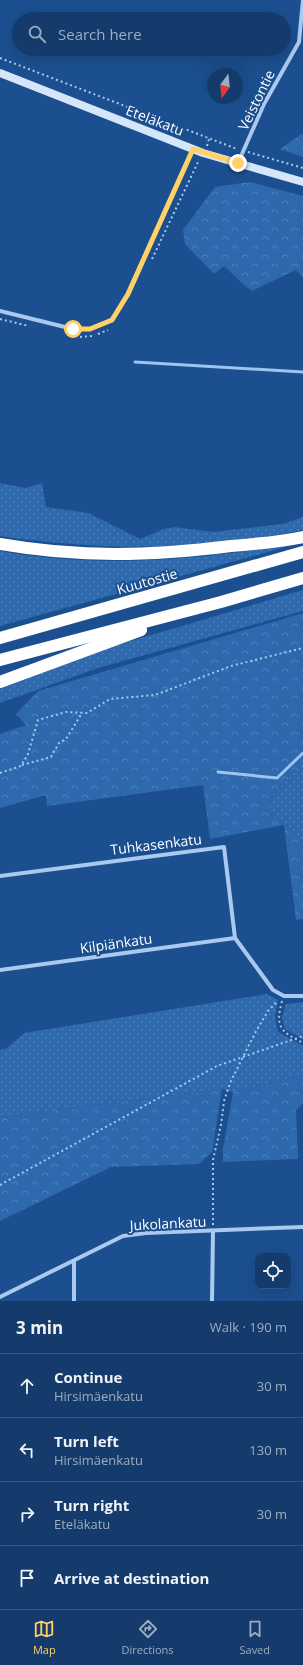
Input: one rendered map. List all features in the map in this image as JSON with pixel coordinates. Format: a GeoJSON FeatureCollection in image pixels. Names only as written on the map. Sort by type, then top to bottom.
{"type":"FeatureCollection","features":[{"type":"Feature","properties":{"kind":"highway"},"geometry":{"type":"LineString","coordinates":[[0,544],[62,553],[116,555],[173,553],[303,537]]}},
{"type":"Feature","properties":{"kind":"highway","name":"Kuutostie"},"geometry":{"type":"LineString","coordinates":[[0,638],[303,552]]}},
{"type":"Feature","properties":{"kind":"highway"},"geometry":{"type":"LineString","coordinates":[[0,660],[221,602],[303,578]]}},
{"type":"Feature","properties":{"kind":"highway"},"geometry":{"type":"LineString","coordinates":[[0,682],[221,602]]}},
{"type":"Feature","properties":{"kind":"main road","name":"Eteläkatu"},"geometry":{"type":"LineString","coordinates":[[0,73],[203,153],[303,182]]}},
{"type":"Feature","properties":{"kind":"street","name":"Veistontie"},"geometry":{"type":"LineString","coordinates":[[238,163],[264,104],[299,42],[303,0]]}},
{"type":"Feature","properties":{"kind":"street"},"geometry":{"type":"LineString","coordinates":[[0,311],[73,329],[90,329],[112,320],[128,294],[193,149]]}},
{"type":"Feature","properties":{"kind":"street","name":"Tuhkasenkatu"},"geometry":{"type":"LineString","coordinates":[[0,876],[224,847],[235,938]]}},
{"type":"Feature","properties":{"kind":"street"},"geometry":{"type":"LineString","coordinates":[[235,938],[273,990],[284,996],[303,996]]}},
{"type":"Feature","properties":{"kind":"street","name":"Kilpiänkatu"},"geometry":{"type":"LineString","coordinates":[[0,970],[235,938]]}},
{"type":"Feature","properties":{"kind":"street","name":"Jukolankatu"},"geometry":{"type":"LineString","coordinates":[[0,1298],[123,1236],[146,1233],[303,1227]]}},
{"type":"Feature","properties":{"kind":"street"},"geometry":{"type":"LineString","coordinates":[[212,1301],[213,1231]]}},
{"type":"Feature","properties":{"kind":"street"},"geometry":{"type":"LineString","coordinates":[[74,1262],[74,1301]]}},
{"type":"Feature","properties":{"kind":"path"},"geometry":{"type":"LineString","coordinates":[[0,58],[184,130]]}},
{"type":"Feature","properties":{"kind":"path"},"geometry":{"type":"LineString","coordinates":[[152,261],[203,153]]}},
{"type":"Feature","properties":{"kind":"path"},"geometry":{"type":"LineString","coordinates":[[0,319],[30,327]]}},
{"type":"Feature","properties":{"kind":"path"},"geometry":{"type":"LineString","coordinates":[[74,336],[88,338],[105,332],[111,328]]}},
{"type":"Feature","properties":{"kind":"path"},"geometry":{"type":"LineString","coordinates":[[21,766],[28,754],[38,720],[66,712],[87,713],[110,699],[155,695],[231,666],[303,648]]}},
{"type":"Feature","properties":{"kind":"path"},"geometry":{"type":"LineString","coordinates":[[0,773],[51,757],[59,743],[66,740],[82,713]]}},
{"type":"Feature","properties":{"kind":"path"},"geometry":{"type":"LineString","coordinates":[[284,996],[278,1019],[282,1030],[303,1043]]}},
{"type":"Feature","properties":{"kind":"path"},"geometry":{"type":"LineString","coordinates":[[213,1231],[213,1160],[222,1125],[224,1101],[230,1083],[255,1033],[268,1011],[284,996]]}},
{"type":"Feature","properties":{"kind":"path"},"geometry":{"type":"LineString","coordinates":[[0,1185],[218,1066],[303,1036]]}},
{"type":"Feature","properties":{"kind":"green space"},"geometry":{"type":"Polygon","coordinates":[[[303,133],[303,157],[280,149],[303,133]]]}},
{"type":"Feature","properties":{"kind":"green space"},"geometry":{"type":"Polygon","coordinates":[[[250,182],[303,196],[303,277],[296,270],[252,291],[224,266],[214,274],[185,244],[183,230],[215,187],[250,182]]]}},
{"type":"Feature","properties":{"kind":"green space"},"geometry":{"type":"Polygon","coordinates":[[[0,483],[26,488],[42,483],[46,507],[88,513],[140,539],[164,529],[174,527],[213,532],[283,524],[303,517],[303,530],[228,542],[152,546],[75,544],[0,536],[0,483]]]}},
{"type":"Feature","properties":{"kind":"green space"},"geometry":{"type":"Polygon","coordinates":[[[300,543],[0,626],[0,551],[38,557],[113,561],[187,558],[300,543]]]}},
{"type":"Feature","properties":{"kind":"green space"},"geometry":{"type":"Polygon","coordinates":[[[303,590],[303,611],[98,668],[0,703],[0,689],[107,648],[303,590]]]}},
{"type":"Feature","properties":{"kind":"green space"},"geometry":{"type":"Polygon","coordinates":[[[303,613],[303,764],[271,797],[268,804],[275,815],[303,841],[303,919],[296,920],[284,825],[210,839],[203,785],[47,806],[46,795],[0,808],[0,734],[26,725],[16,714],[38,691],[303,613]]]}},
{"type":"Feature","properties":{"kind":"green space"},"geometry":{"type":"Polygon","coordinates":[[[303,764],[303,841],[275,815],[268,804],[271,797],[303,764]]]}},
{"type":"Feature","properties":{"kind":"green space"},"geometry":{"type":"Polygon","coordinates":[[[267,994],[278,1000],[275,1017],[278,1032],[303,1046],[303,1075],[233,1092],[222,1089],[0,1117],[0,1050],[6,1049],[24,1033],[267,994]]]}},
{"type":"Feature","properties":{"kind":"green space"},"geometry":{"type":"Polygon","coordinates":[[[303,1002],[303,1039],[285,1029],[282,1017],[286,1004],[303,1002]]]}},
{"type":"Feature","properties":{"kind":"green space"},"geometry":{"type":"Polygon","coordinates":[[[303,1075],[303,1103],[296,1110],[298,1159],[223,1162],[223,1149],[233,1092],[303,1075]]]}},
{"type":"Feature","properties":{"kind":"green space"},"geometry":{"type":"Polygon","coordinates":[[[222,1089],[212,1152],[199,1164],[111,1167],[0,1221],[0,1117],[222,1089]]]}},
{"type":"Feature","properties":{"kind":"waterway"},"geometry":{"type":"LineString","coordinates":[[135,362],[303,372]]}},
{"type":"Feature","properties":{"kind":"waterway"},"geometry":{"type":"LineString","coordinates":[[218,772],[277,778],[303,753]]}},
{"type":"Feature","properties":{"kind":"route"},"geometry":{"type":"LineString","coordinates":[[73,329],[90,329],[112,320],[128,294],[193,149],[238,163]]}}]}
